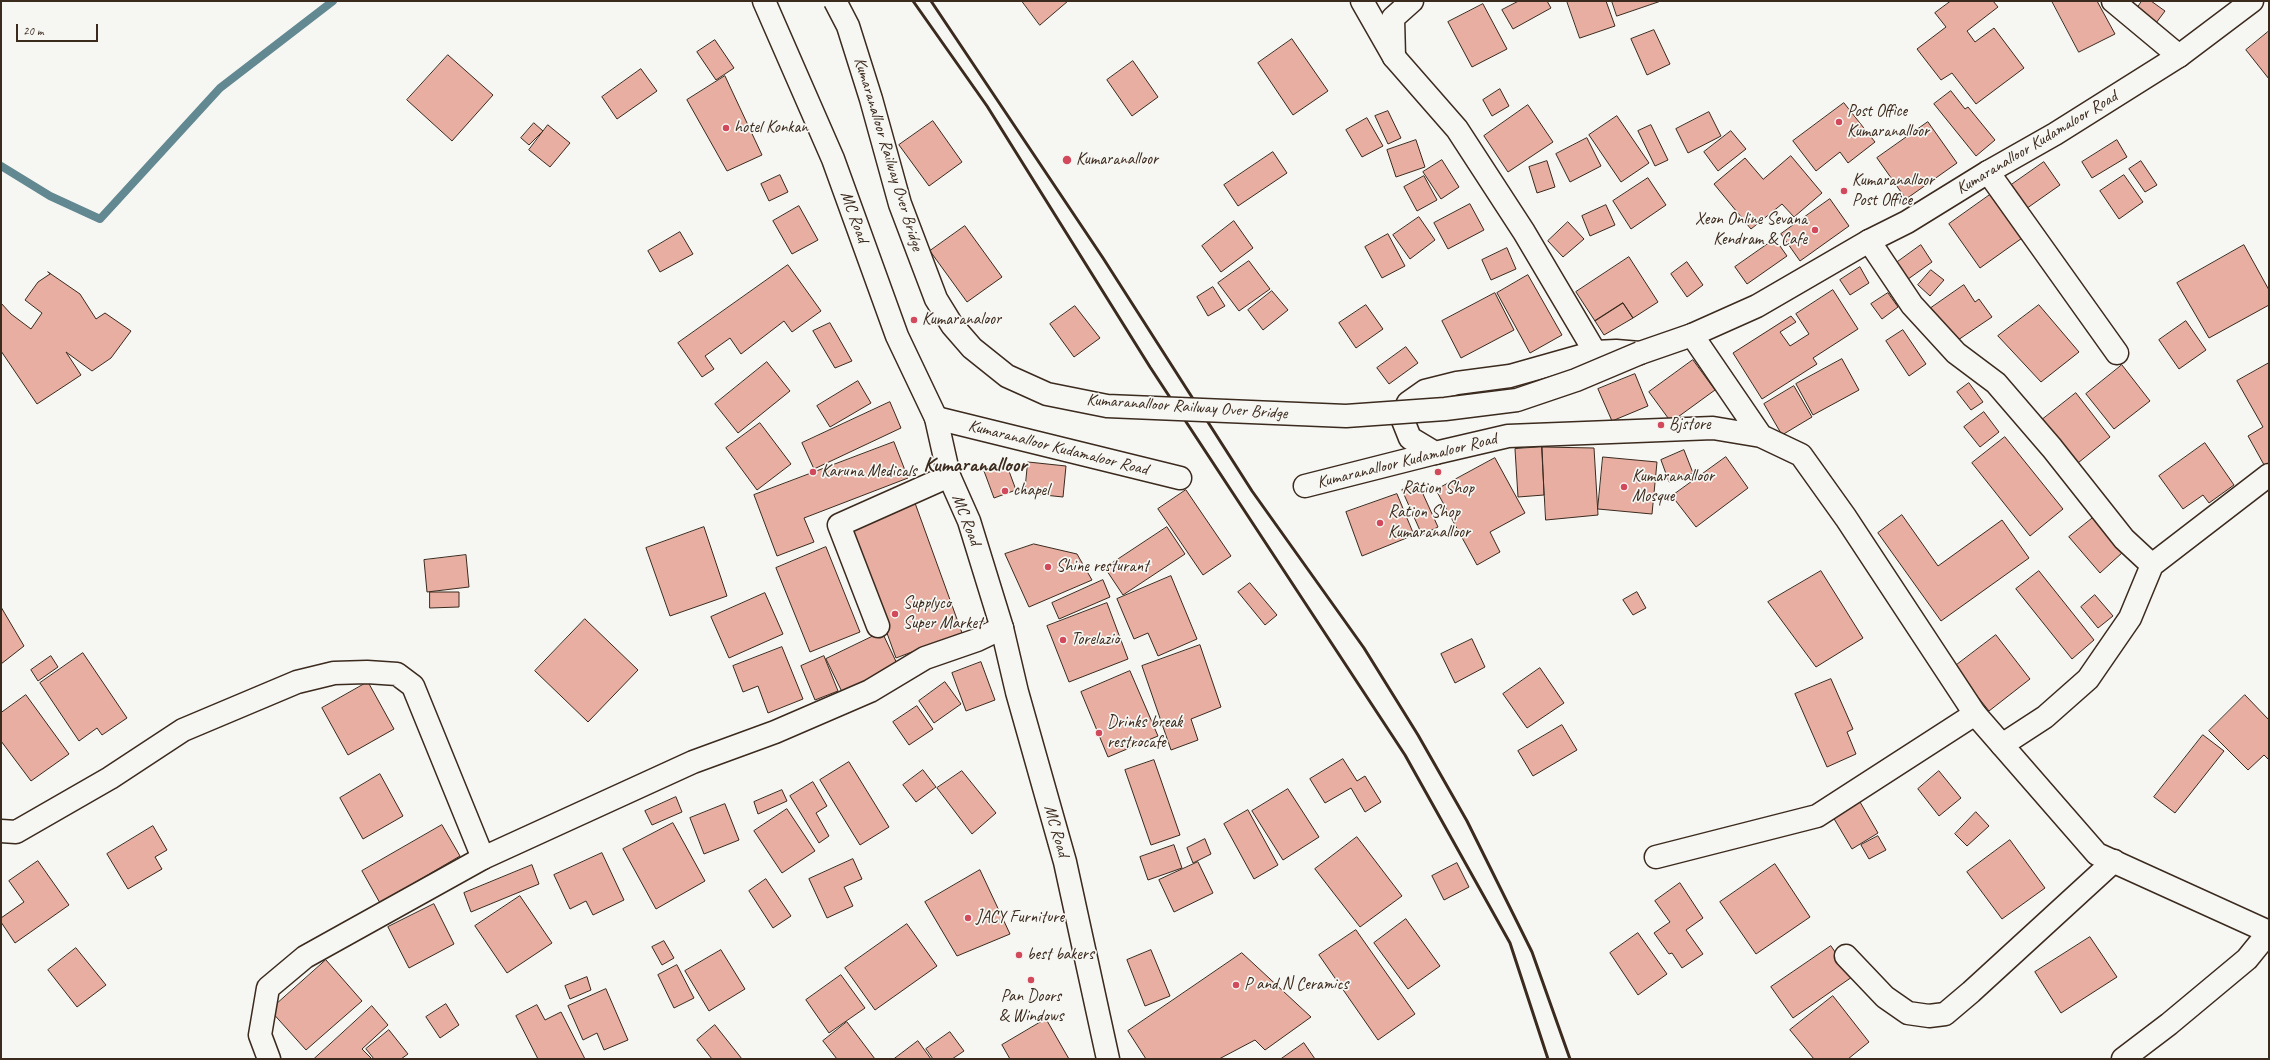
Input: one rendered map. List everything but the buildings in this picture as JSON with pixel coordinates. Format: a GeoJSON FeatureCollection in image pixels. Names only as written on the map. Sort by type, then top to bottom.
{"type":"FeatureCollection","features":[{"type":"Feature","properties":{"kind":"street","name":"MC Road"},"geometry":{"type":"LineString","coordinates":[[764,1],[833,159],[898,336],[936,418],[949,476],[969,520],[1002,628],[1017,692],[1065,862],[1108,1059]]}},
{"type":"Feature","properties":{"kind":"street","name":"Kumaranalloor Railway Over Bridge"},"geometry":{"type":"LineString","coordinates":[[835,1],[848,26],[869,92],[900,204],[936,299],[952,325],[972,348],[1007,376],[1047,394],[1107,406],[1346,416],[1445,409],[1517,400],[1576,380],[1640,353]]}},
{"type":"Feature","properties":{"kind":"street"},"geometry":{"type":"LineString","coordinates":[[1362,1],[1394,57],[1457,130],[1524,232],[1596,352]]}},
{"type":"Feature","properties":{"kind":"street"},"geometry":{"type":"LineString","coordinates":[[1394,57],[1393,18],[1412,1]]}},
{"type":"Feature","properties":{"kind":"street"},"geometry":{"type":"LineString","coordinates":[[2113,1],[2179,56]]}},
{"type":"Feature","properties":{"kind":"street","name":"Kumaranalloor Kudamaloor Road"},"geometry":{"type":"LineString","coordinates":[[1640,353],[1692,335],[1757,306],[1869,241],[1907,222],[1988,172],[2055,134],[2179,56],[2252,1]]}},
{"type":"Feature","properties":{"kind":"street"},"geometry":{"type":"LineString","coordinates":[[1988,172],[2117,353]]}},
{"type":"Feature","properties":{"kind":"street"},"geometry":{"type":"LineString","coordinates":[[1869,241],[1912,305],[1956,353],[1996,383],[2052,448],[2124,539],[2152,565]]}},
{"type":"Feature","properties":{"kind":"street"},"geometry":{"type":"LineString","coordinates":[[1692,335],[1762,436],[1801,455],[1846,518],[1975,714],[2097,854],[2269,932],[2247,959],[2169,1024],[2123,1059]]}},
{"type":"Feature","properties":{"kind":"street"},"geometry":{"type":"LineString","coordinates":[[1435,453],[1410,438],[1402,418],[1408,403],[1425,391],[1458,383],[1510,376],[1596,352],[1616,350],[1640,353]]}},
{"type":"Feature","properties":{"kind":"street","name":"Kumaranalloor Kudamaloor Road"},"geometry":{"type":"LineString","coordinates":[[936,418],[1180,478]]}},
{"type":"Feature","properties":{"kind":"street","name":"Kumaranalloor Kudamaloor Road"},"geometry":{"type":"LineString","coordinates":[[1305,486],[1508,436],[1713,428],[1762,436]]}},
{"type":"Feature","properties":{"kind":"street"},"geometry":{"type":"LineString","coordinates":[[2002,745],[2045,717],[2088,679],[2130,618],[2152,565],[2269,475]]}},
{"type":"Feature","properties":{"kind":"street"},"geometry":{"type":"LineString","coordinates":[[878,626],[838,525],[949,476]]}},
{"type":"Feature","properties":{"kind":"street"},"geometry":{"type":"LineString","coordinates":[[270,1059],[260,1035],[268,988],[305,957],[483,858],[693,762],[776,732],[870,691],[925,658],[977,640],[1002,628]]}},
{"type":"Feature","properties":{"kind":"street"},"geometry":{"type":"LineString","coordinates":[[1,831],[16,832],[110,778],[183,730],[260,696],[297,682],[327,675],[367,672],[397,674],[414,686],[483,858]]}},
{"type":"Feature","properties":{"kind":"street"},"geometry":{"type":"LineString","coordinates":[[1656,857],[1817,816],[1975,714]]}},
{"type":"Feature","properties":{"kind":"street"},"geometry":{"type":"LineString","coordinates":[[1846,956],[1885,997],[1908,1013],[1929,1016],[1945,1014],[2114,861]]}},
{"type":"Feature","properties":{"kind":"waterway"},"geometry":{"type":"LineString","coordinates":[[1,166],[50,196],[100,219],[220,88],[333,1]]}},
{"type":"Feature","properties":{"kind":"railway"},"geometry":{"type":"LineString","coordinates":[[913,1],[987,106],[1150,367],[1405,755],[1510,943],[1548,1059]]}},
{"type":"Feature","properties":{"kind":"railway"},"geometry":{"type":"LineString","coordinates":[[931,1],[1103,258],[1252,491],[1364,648],[1418,735],[1467,821],[1532,952],[1570,1059]]}},
{"type":"Feature","properties":{"kind":"place","name":"Post Office Kumaranalloor"},"geometry":{"type":"Point","coordinates":[1839,122]}},
{"type":"Feature","properties":{"kind":"place","name":"hotel Konkan"},"geometry":{"type":"Point","coordinates":[726,128]}},
{"type":"Feature","properties":{"kind":"place","name":"Kumaranalloor"},"geometry":{"type":"Point","coordinates":[1067,160]}},
{"type":"Feature","properties":{"kind":"place","name":"Kumaranalloor Post Office"},"geometry":{"type":"Point","coordinates":[1844,191]}},
{"type":"Feature","properties":{"kind":"place","name":"Xeon Online Sevana Kendram & Cafe"},"geometry":{"type":"Point","coordinates":[1815,230]}},
{"type":"Feature","properties":{"kind":"place","name":"Kumaranaloor"},"geometry":{"type":"Point","coordinates":[914,320]}},
{"type":"Feature","properties":{"kind":"place","name":"Bjstore"},"geometry":{"type":"Point","coordinates":[1661,425]}},
{"type":"Feature","properties":{"kind":"place","name":"Karuna Medicals"},"geometry":{"type":"Point","coordinates":[813,472]}},
{"type":"Feature","properties":{"kind":"place","name":"Ration Shop"},"geometry":{"type":"Point","coordinates":[1438,472]}},
{"type":"Feature","properties":{"kind":"place","name":"Kumaranalloor Mosque"},"geometry":{"type":"Point","coordinates":[1624,487]}},
{"type":"Feature","properties":{"kind":"place","name":"chapel"},"geometry":{"type":"Point","coordinates":[1005,491]}},
{"type":"Feature","properties":{"kind":"place","name":"Ration Shop Kumaranalloor"},"geometry":{"type":"Point","coordinates":[1380,523]}},
{"type":"Feature","properties":{"kind":"place","name":"Shine resturant"},"geometry":{"type":"Point","coordinates":[1048,567]}},
{"type":"Feature","properties":{"kind":"place","name":"Supplyco Super Market"},"geometry":{"type":"Point","coordinates":[895,614]}},
{"type":"Feature","properties":{"kind":"place","name":"Torelazio"},"geometry":{"type":"Point","coordinates":[1063,640]}},
{"type":"Feature","properties":{"kind":"place","name":"Drinks break restrocafe"},"geometry":{"type":"Point","coordinates":[1099,733]}},
{"type":"Feature","properties":{"kind":"place","name":"JACY Furniture"},"geometry":{"type":"Point","coordinates":[968,918]}},
{"type":"Feature","properties":{"kind":"place","name":"best bakers"},"geometry":{"type":"Point","coordinates":[1019,955]}},
{"type":"Feature","properties":{"kind":"place","name":"Pan Doors & Windows"},"geometry":{"type":"Point","coordinates":[1031,980]}},
{"type":"Feature","properties":{"kind":"place","name":"P and N Ceramics"},"geometry":{"type":"Point","coordinates":[1236,985]}},
{"type":"Feature","properties":{"kind":"district","name":"Kumaranalloor"},"geometry":{"type":"Point","coordinates":[975,465]}}]}
